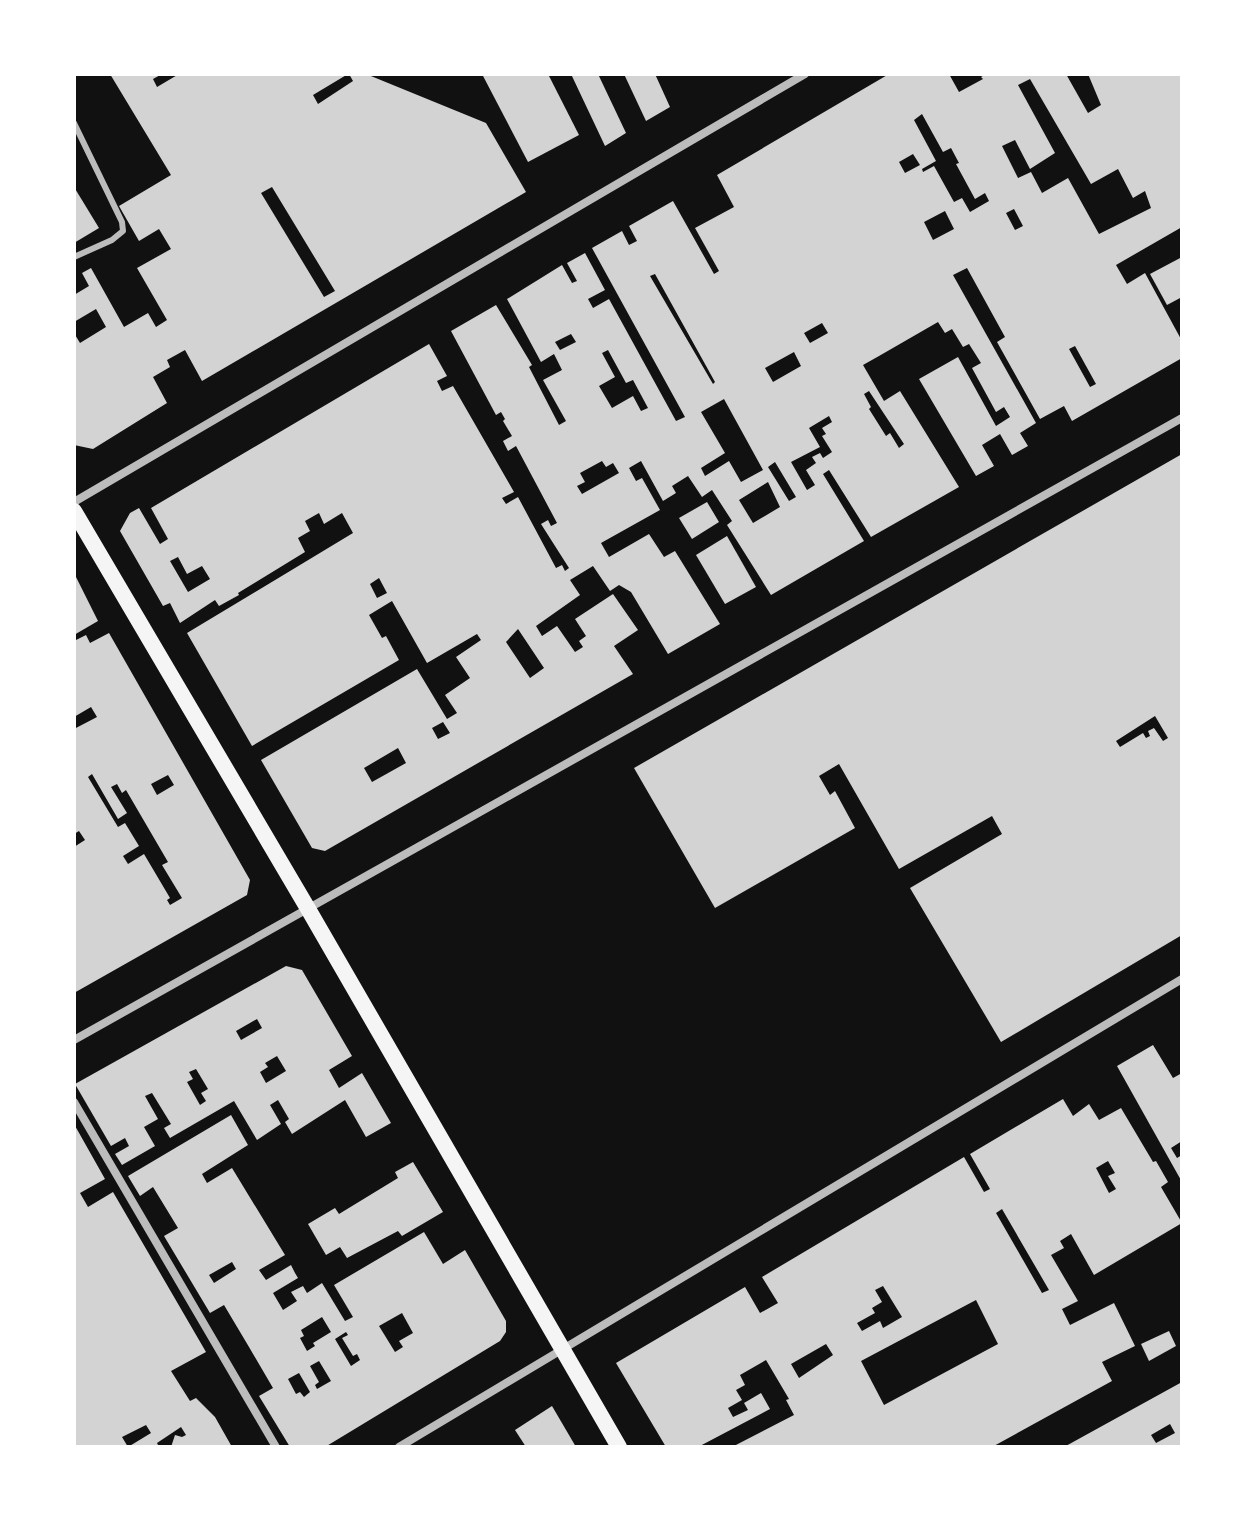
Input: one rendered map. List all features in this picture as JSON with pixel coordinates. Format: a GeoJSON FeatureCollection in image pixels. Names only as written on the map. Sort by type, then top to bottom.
{"type":"FeatureCollection","features":[{"type":"Feature","properties":{"kind":"main road"},"geometry":{"type":"LineString","coordinates":[[74,511],[619,1447]]}},
{"type":"Feature","properties":{"kind":"street"},"geometry":{"type":"LineString","coordinates":[[74,502],[805,74]]}},
{"type":"Feature","properties":{"kind":"street"},"geometry":{"type":"LineString","coordinates":[[74,1040],[1182,418]]}},
{"type":"Feature","properties":{"kind":"street"},"geometry":{"type":"LineString","coordinates":[[399,1447],[1182,979]]}},
{"type":"Feature","properties":{"kind":"street"},"geometry":{"type":"LineString","coordinates":[[74,1102],[276,1447]]}},
{"type":"Feature","properties":{"kind":"lane"},"geometry":{"type":"LineString","coordinates":[[74,123],[122,222],[123,231],[112,240],[74,257]]}},
{"type":"Feature","properties":{"kind":"building"},"geometry":{"type":"Polygon","coordinates":[[[110,74],[162,74],[153,79],[157,87],[179,74],[348,74],[313,95],[318,104],[353,81],[349,74],[366,74],[486,123],[526,192],[202,381],[185,350],[167,360],[170,367],[153,377],[167,403],[93,449],[74,445],[74,333],[80,343],[106,327],[96,309],[74,322],[74,295],[89,286],[82,273],[91,268],[124,327],[148,313],[156,327],[167,320],[137,268],[171,249],[159,229],[139,241],[119,206],[171,175],[110,74]],[[272,187],[261,193],[324,297],[335,291],[272,187]]]}},
{"type":"Feature","properties":{"kind":"building"},"geometry":{"type":"Polygon","coordinates":[[[482,74],[548,74],[579,135],[528,162],[482,74]]]}},
{"type":"Feature","properties":{"kind":"building"},"geometry":{"type":"Polygon","coordinates":[[[571,74],[598,74],[626,133],[605,146],[571,74]]]}},
{"type":"Feature","properties":{"kind":"building"},"geometry":{"type":"Polygon","coordinates":[[[624,74],[655,74],[670,107],[646,121],[624,74]]]}},
{"type":"Feature","properties":{"kind":"building"},"geometry":{"type":"Polygon","coordinates":[[[889,74],[949,74],[959,92],[983,79],[981,77],[986,74],[1066,74],[1088,113],[1101,105],[1088,74],[1182,74],[1182,227],[1116,265],[1127,284],[1145,273],[1182,341],[1182,358],[1072,421],[1064,406],[1040,419],[997,342],[1005,337],[967,268],[953,275],[1036,423],[1020,433],[1028,446],[1012,455],[1000,434],[982,445],[994,466],[976,476],[919,379],[958,357],[996,426],[1010,417],[1004,407],[996,412],[972,368],[981,363],[969,344],[963,347],[952,329],[945,333],[938,322],[863,365],[884,401],[900,391],[959,487],[871,537],[829,470],[823,474],[864,541],[771,595],[727,525],[732,521],[712,490],[702,497],[688,476],[672,486],[676,493],[663,501],[641,461],[629,468],[636,481],[642,478],[660,510],[601,543],[609,557],[649,534],[664,557],[675,551],[720,624],[668,654],[631,592],[619,585],[610,591],[593,566],[570,580],[580,595],[536,626],[542,636],[557,626],[575,652],[583,647],[579,641],[586,636],[575,619],[613,594],[638,630],[614,646],[633,674],[325,851],[312,848],[261,760],[417,669],[447,719],[457,713],[445,695],[470,678],[456,657],[481,640],[477,634],[427,663],[392,601],[369,615],[382,638],[386,636],[399,660],[252,746],[187,633],[353,533],[342,513],[324,524],[319,513],[305,521],[310,531],[298,538],[305,552],[239,595],[219,606],[215,600],[180,623],[170,603],[163,606],[120,531],[130,513],[139,508],[160,544],[168,539],[151,508],[429,344],[447,376],[437,381],[442,391],[453,386],[514,492],[502,498],[506,504],[518,497],[556,568],[562,565],[565,571],[569,568],[541,524],[548,520],[551,526],[557,523],[516,446],[508,451],[503,441],[512,436],[503,421],[505,419],[501,412],[496,415],[451,331],[496,305],[532,365],[529,367],[559,425],[566,421],[543,380],[562,370],[554,354],[541,362],[507,299],[562,265],[572,283],[577,281],[567,263],[585,253],[605,290],[588,299],[593,308],[609,299],[676,421],[685,417],[592,248],[622,231],[629,245],[637,241],[629,226],[673,201],[714,274],[719,271],[695,228],[734,207],[717,175],[889,74]],[[1030,79],[1018,85],[1055,153],[1030,169],[1015,140],[1002,146],[1018,178],[1031,172],[1042,193],[1068,178],[1099,234],[1151,208],[1145,191],[1133,198],[1118,169],[1091,184],[1030,79]],[[922,114],[914,120],[936,161],[922,169],[923,172],[934,166],[954,202],[962,198],[970,212],[989,201],[985,193],[975,199],[951,148],[943,152],[922,114]],[[913,154],[899,162],[905,173],[920,165],[913,154]],[[1014,209],[1006,213],[1015,230],[1023,226],[1014,209]],[[945,211],[924,222],[933,240],[954,229],[945,211]],[[655,274],[650,276],[713,384],[715,382],[655,274]],[[822,323],[804,333],[810,343],[828,333],[822,323]],[[571,334],[555,342],[560,350],[576,342],[571,334]],[[1075,346],[1069,349],[1090,387],[1096,384],[1075,346]],[[608,350],[602,353],[615,377],[599,386],[612,408],[633,396],[641,411],[648,408],[633,380],[626,383],[608,350]],[[794,352],[765,368],[773,382],[801,366],[794,352]],[[869,391],[864,394],[871,407],[869,409],[886,436],[890,433],[899,448],[904,444],[869,391]],[[724,399],[701,412],[725,453],[701,468],[705,476],[729,461],[741,482],[763,470],[724,399]],[[829,416],[809,428],[820,447],[791,462],[807,490],[815,485],[806,470],[816,463],[812,457],[820,453],[823,458],[832,452],[822,436],[826,434],[822,428],[832,422],[829,416]],[[602,461],[580,473],[585,482],[577,486],[582,494],[619,473],[613,463],[606,467],[602,461]],[[775,462],[768,467],[789,501],[796,497],[775,462]],[[768,482],[739,500],[753,523],[780,507],[768,482]],[[178,557],[170,561],[188,592],[210,579],[202,566],[187,574],[178,557]],[[379,578],[370,584],[377,598],[387,593],[379,578]],[[518,629],[506,642],[530,678],[544,668],[518,629]],[[443,722],[432,728],[438,739],[450,733],[443,722]],[[398,748],[364,768],[372,782],[406,763],[398,748]]]}},
{"type":"Feature","properties":{"kind":"building"},"geometry":{"type":"Polygon","coordinates":[[[74,187],[99,228],[74,243],[74,187]]]}},
{"type":"Feature","properties":{"kind":"building"},"geometry":{"type":"Polygon","coordinates":[[[1182,257],[1182,297],[1167,305],[1150,274],[1182,257]]]}},
{"type":"Feature","properties":{"kind":"building"},"geometry":{"type":"Polygon","coordinates":[[[1182,454],[1182,935],[1001,1042],[910,888],[1002,834],[992,816],[899,869],[839,764],[819,776],[830,795],[835,791],[855,828],[715,908],[634,768],[1182,454]],[[1155,716],[1116,741],[1120,747],[1143,733],[1146,738],[1150,736],[1148,731],[1154,728],[1163,741],[1168,738],[1155,716]]]}},
{"type":"Feature","properties":{"kind":"building"},"geometry":{"type":"Polygon","coordinates":[[[707,502],[719,522],[692,539],[679,518],[707,502]]]}},
{"type":"Feature","properties":{"kind":"building"},"geometry":{"type":"Polygon","coordinates":[[[727,536],[756,587],[725,604],[696,555],[727,536]]]}},
{"type":"Feature","properties":{"kind":"building"},"geometry":{"type":"Polygon","coordinates":[[[74,573],[98,621],[74,635],[74,573]]]}},
{"type":"Feature","properties":{"kind":"building"},"geometry":{"type":"Polygon","coordinates":[[[109,633],[250,880],[247,895],[74,993],[74,847],[85,840],[79,831],[74,834],[74,729],[97,717],[91,707],[74,717],[74,641],[86,635],[90,643],[109,633]],[[92,774],[88,777],[118,827],[125,823],[139,846],[123,856],[128,864],[144,854],[170,898],[167,900],[170,905],[182,898],[162,865],[168,862],[126,790],[122,793],[117,784],[111,787],[127,813],[118,819],[92,774]],[[168,775],[151,784],[157,795],[174,785],[168,775]]]}},
{"type":"Feature","properties":{"kind":"building"},"geometry":{"type":"Polygon","coordinates":[[[286,966],[302,970],[352,1056],[329,1070],[339,1088],[362,1073],[391,1123],[366,1137],[345,1100],[292,1134],[285,1122],[289,1119],[278,1100],[270,1105],[281,1124],[257,1140],[234,1101],[170,1138],[164,1128],[171,1124],[152,1093],[145,1096],[158,1119],[144,1127],[155,1146],[122,1165],[115,1154],[129,1146],[125,1138],[111,1146],[75,1084],[286,966]],[[257,1019],[236,1031],[241,1040],[262,1028],[257,1019]],[[277,1056],[265,1063],[268,1067],[260,1072],[266,1083],[286,1071],[277,1056]],[[196,1069],[189,1072],[193,1079],[187,1082],[200,1105],[206,1101],[201,1093],[208,1089],[196,1069]]]}},
{"type":"Feature","properties":{"kind":"building"},"geometry":{"type":"Polygon","coordinates":[[[1153,1045],[1173,1078],[1182,1073],[1182,1141],[1171,1148],[1177,1158],[1182,1155],[1182,1182],[1117,1066],[1153,1045]]]}},
{"type":"Feature","properties":{"kind":"building"},"geometry":{"type":"Polygon","coordinates":[[[1063,1099],[1073,1116],[1089,1104],[1099,1120],[1121,1108],[1153,1162],[1156,1161],[1168,1182],[1161,1187],[1182,1223],[1094,1275],[1071,1234],[1060,1241],[1064,1248],[1051,1255],[1078,1301],[1062,1309],[1070,1325],[1114,1303],[1135,1346],[1102,1362],[1112,1381],[992,1447],[732,1447],[794,1415],[786,1400],[789,1399],[766,1360],[740,1375],[745,1385],[736,1390],[742,1400],[728,1408],[733,1417],[748,1410],[744,1403],[761,1393],[770,1409],[698,1447],[666,1447],[616,1363],[745,1287],[760,1313],[778,1303],[762,1277],[964,1157],[984,1192],[990,1189],[970,1154],[1063,1099]],[[1108,1161],[1096,1168],[1109,1193],[1116,1189],[1108,1176],[1115,1173],[1108,1161]],[[1002,1209],[996,1213],[1042,1293],[1049,1290],[1002,1209]],[[883,1286],[875,1290],[882,1302],[872,1308],[875,1313],[857,1323],[862,1331],[880,1321],[883,1328],[902,1317],[883,1286]],[[976,1300],[861,1361],[884,1405],[998,1344],[976,1300]],[[826,1344],[791,1364],[799,1378],[833,1355],[826,1344]]]}},
{"type":"Feature","properties":{"kind":"building"},"geometry":{"type":"Polygon","coordinates":[[[231,1115],[248,1145],[202,1174],[207,1183],[232,1168],[285,1255],[259,1270],[266,1280],[291,1265],[298,1278],[273,1293],[283,1310],[297,1301],[291,1292],[303,1286],[307,1293],[322,1283],[345,1321],[353,1317],[334,1285],[424,1232],[443,1264],[465,1250],[506,1321],[506,1332],[500,1341],[325,1447],[290,1447],[259,1396],[273,1388],[224,1305],[210,1313],[164,1236],[178,1228],[153,1187],[140,1196],[128,1176],[231,1115]],[[232,1262],[209,1275],[214,1283],[236,1269],[232,1262]],[[402,1313],[379,1326],[395,1352],[403,1347],[399,1341],[413,1333],[402,1313]],[[322,1317],[301,1330],[304,1336],[300,1338],[307,1351],[315,1346],[313,1343],[331,1332],[322,1317]],[[346,1332],[335,1339],[351,1366],[360,1360],[357,1354],[353,1356],[342,1338],[348,1335],[346,1332]],[[319,1361],[310,1366],[319,1382],[315,1385],[317,1389],[331,1381],[319,1361]],[[299,1373],[288,1379],[296,1394],[300,1392],[304,1397],[310,1392],[299,1373]]]}},
{"type":"Feature","properties":{"kind":"building"},"geometry":{"type":"Polygon","coordinates":[[[74,1124],[105,1179],[80,1193],[88,1207],[113,1192],[206,1352],[171,1371],[190,1401],[196,1398],[215,1417],[232,1447],[171,1447],[175,1435],[186,1435],[181,1427],[157,1443],[159,1447],[128,1447],[74,1447],[74,1124]],[[146,1425],[122,1437],[128,1447],[151,1433],[146,1425]]]}},
{"type":"Feature","properties":{"kind":"building"},"geometry":{"type":"Polygon","coordinates":[[[413,1162],[443,1212],[402,1236],[398,1231],[347,1258],[340,1247],[326,1255],[308,1224],[335,1208],[339,1214],[398,1178],[395,1172],[413,1162]]]}},
{"type":"Feature","properties":{"kind":"building"},"geometry":{"type":"Polygon","coordinates":[[[1169,1331],[1176,1346],[1149,1361],[1141,1344],[1169,1331]]]}},
{"type":"Feature","properties":{"kind":"building"},"geometry":{"type":"Polygon","coordinates":[[[1182,1382],[1182,1447],[1064,1447],[1182,1382]],[[1170,1424],[1151,1435],[1156,1443],[1175,1433],[1170,1424]]]}},
{"type":"Feature","properties":{"kind":"building"},"geometry":{"type":"Polygon","coordinates":[[[552,1406],[576,1447],[526,1447],[515,1430],[552,1406]]]}}]}
